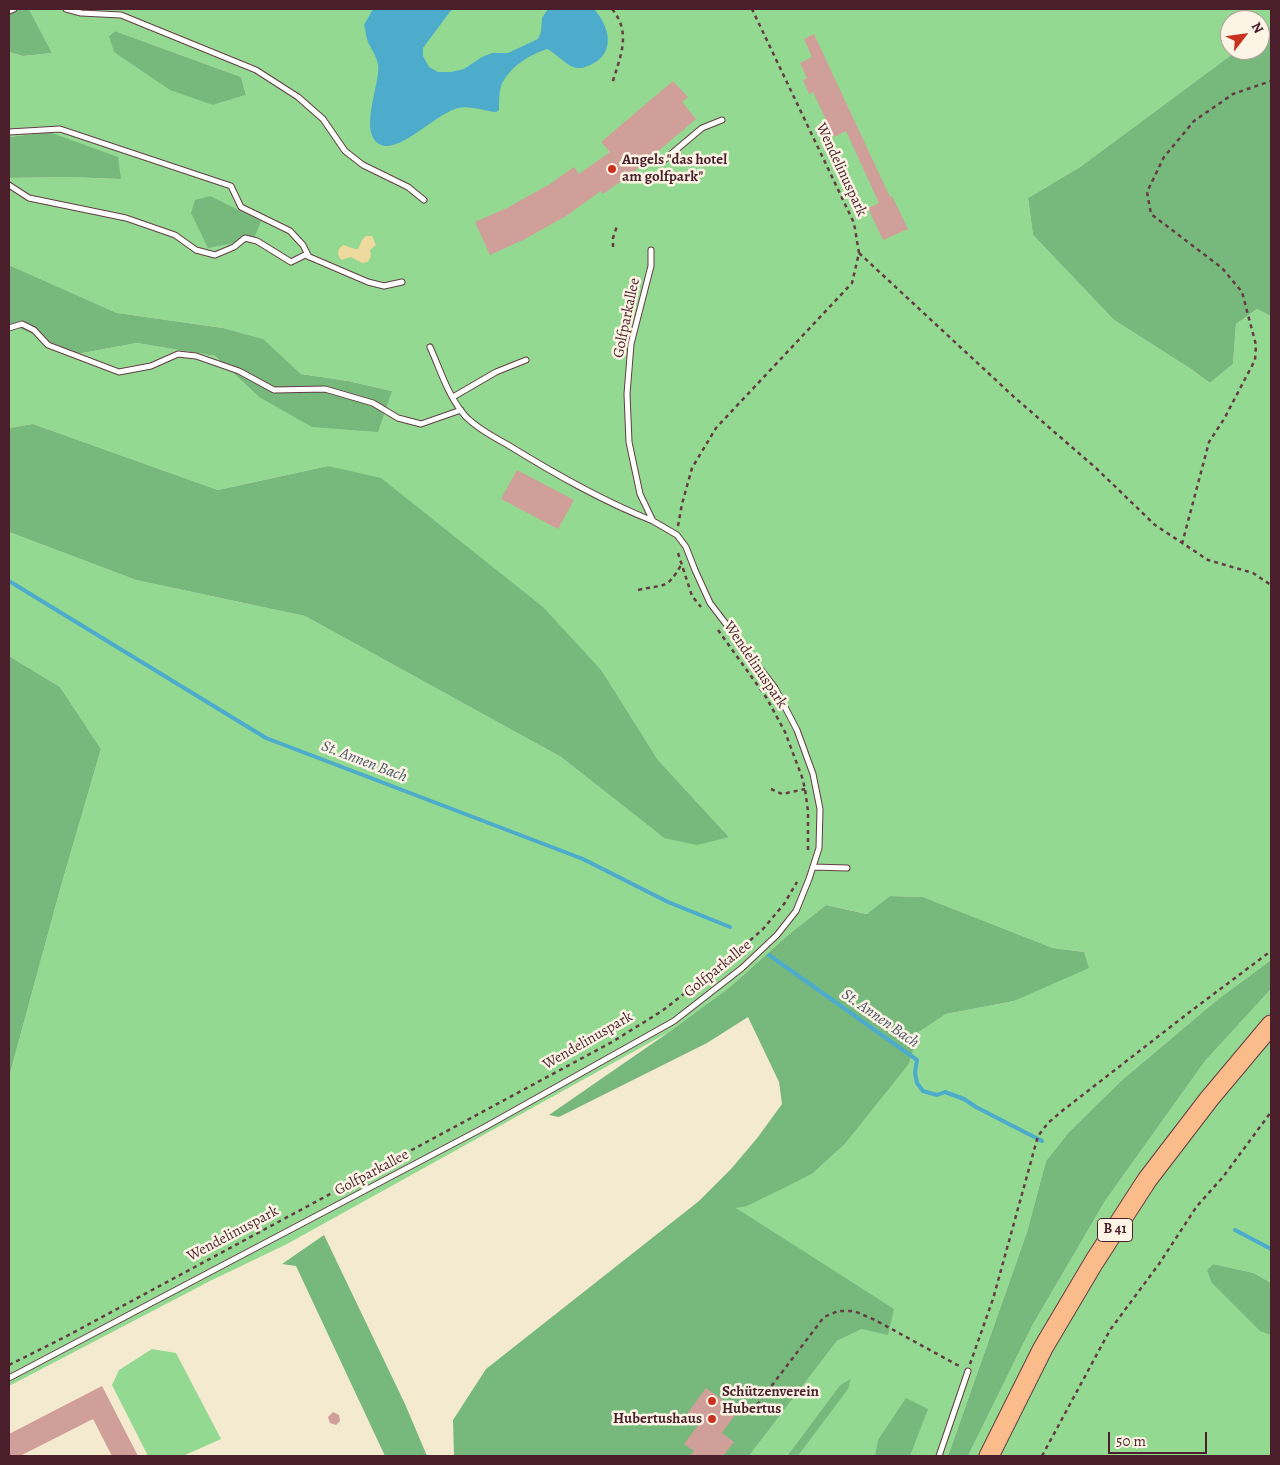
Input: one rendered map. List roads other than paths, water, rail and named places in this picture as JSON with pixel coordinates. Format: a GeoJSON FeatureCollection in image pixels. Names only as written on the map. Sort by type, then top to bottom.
{"type":"FeatureCollection","features":[{"type":"Feature","properties":{"kind":"highway","name":"B 41"},"geometry":{"type":"LineString","coordinates":[[989,1456],[1043,1348],[1094,1262],[1147,1180],[1209,1099],[1271,1025]]}},
{"type":"Feature","properties":{"kind":"lane"},"geometry":{"type":"LineString","coordinates":[[9,11],[14,9]]}},
{"type":"Feature","properties":{"kind":"lane"},"geometry":{"type":"LineString","coordinates":[[66,9],[81,13],[121,15],[256,70],[298,97],[323,119],[345,150],[364,165],[408,187],[424,200]]}},
{"type":"Feature","properties":{"kind":"lane"},"geometry":{"type":"LineString","coordinates":[[664,160],[702,128],[722,120]]}},
{"type":"Feature","properties":{"kind":"lane"},"geometry":{"type":"LineString","coordinates":[[9,132],[60,129],[231,186],[241,207],[290,231],[303,245],[309,257]]}},
{"type":"Feature","properties":{"kind":"lane"},"geometry":{"type":"LineString","coordinates":[[9,185],[30,198],[126,218],[175,235],[196,250],[214,255],[234,248],[245,238],[257,241],[291,262],[305,256],[368,282],[384,286],[402,282]]}},
{"type":"Feature","properties":{"kind":"lane","name":"Golfparkallee"},"geometry":{"type":"LineString","coordinates":[[9,1378],[486,1127],[674,1021],[742,968],[777,935],[796,911],[819,848],[820,809],[813,774],[797,730],[775,688],[710,603],[686,547],[677,534],[653,521],[640,494],[629,442],[627,394],[631,344],[651,266],[651,250]]}},
{"type":"Feature","properties":{"kind":"lane"},"geometry":{"type":"LineString","coordinates":[[9,328],[22,324],[34,330],[48,345],[119,372],[151,366],[178,354],[196,356],[239,371],[274,390],[325,389],[373,403],[398,418],[421,424],[461,410]]}},
{"type":"Feature","properties":{"kind":"lane"},"geometry":{"type":"LineString","coordinates":[[430,347],[461,410],[490,434],[553,473],[622,509],[653,521]]}},
{"type":"Feature","properties":{"kind":"lane"},"geometry":{"type":"LineString","coordinates":[[453,396],[496,372],[526,360]]}},
{"type":"Feature","properties":{"kind":"lane"},"geometry":{"type":"LineString","coordinates":[[813,867],[846,868]]}},
{"type":"Feature","properties":{"kind":"lane"},"geometry":{"type":"LineString","coordinates":[[939,1456],[968,1371]]}},
{"type":"Feature","properties":{"kind":"water"},"geometry":{"type":"Polygon","coordinates":[[[373,9],[452,9],[423,48],[423,56],[429,67],[438,72],[464,69],[482,57],[492,53],[508,53],[538,39],[541,32],[542,18],[548,9],[594,9],[600,16],[607,32],[607,48],[597,61],[582,68],[570,66],[547,49],[533,55],[514,68],[505,79],[500,89],[499,110],[496,112],[458,108],[449,111],[398,143],[389,146],[381,145],[374,139],[370,120],[378,65],[376,56],[368,42],[364,25],[373,9]]]}},
{"type":"Feature","properties":{"kind":"waterway","name":"St. Annen Bach"},"geometry":{"type":"LineString","coordinates":[[9,581],[266,738],[583,859],[668,902],[730,927]]}},
{"type":"Feature","properties":{"kind":"waterway","name":"St. Annen Bach"},"geometry":{"type":"LineString","coordinates":[[769,955],[917,1060],[915,1073],[917,1083],[923,1091],[937,1095],[945,1092],[964,1099],[1042,1141]]}},
{"type":"Feature","properties":{"kind":"waterway","name":"St. Annen Bach"},"geometry":{"type":"LineString","coordinates":[[1235,1230],[1271,1249]]}},
{"type":"Feature","properties":{"kind":"place","name":"Angels \"das hotel am golfpark\""},"geometry":{"type":"Point","coordinates":[612,169]}},
{"type":"Feature","properties":{"kind":"place","name":"Schützenverein Hubertus"},"geometry":{"type":"Point","coordinates":[712,1401]}},
{"type":"Feature","properties":{"kind":"place","name":"Hubertushaus"},"geometry":{"type":"Point","coordinates":[712,1419]}}]}
